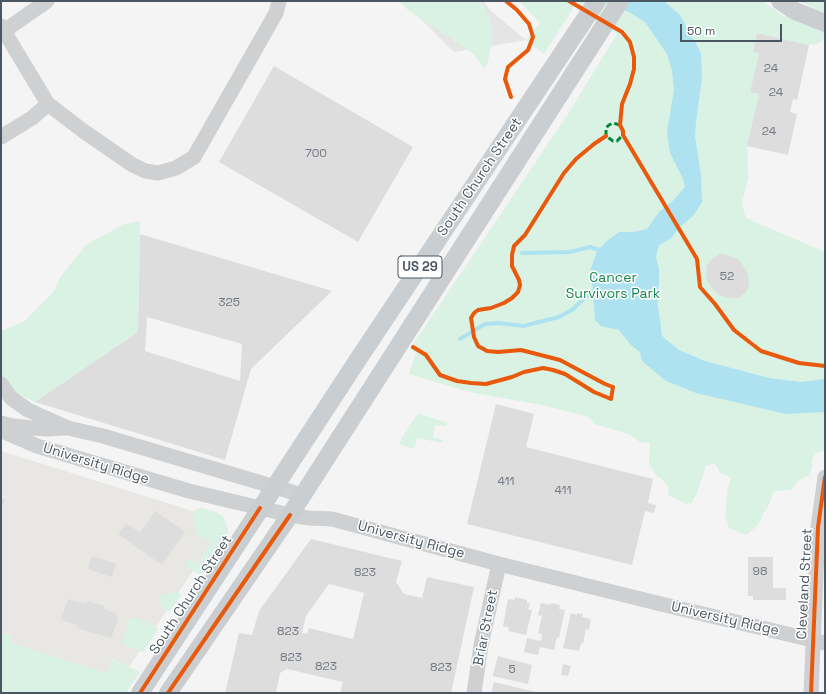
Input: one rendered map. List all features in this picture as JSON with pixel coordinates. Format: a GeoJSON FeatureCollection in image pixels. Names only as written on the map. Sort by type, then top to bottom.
{"type":"FeatureCollection","features":[{"type":"Feature","properties":{"kind":"main road","name":"South Church Street"},"geometry":{"type":"LineString","coordinates":[[140,693],[357,361],[597,1]]}},
{"type":"Feature","properties":{"kind":"main road","name":"South Church Street"},"geometry":{"type":"LineString","coordinates":[[168,693],[290,515],[620,1]]}},
{"type":"Feature","properties":{"kind":"main road"},"geometry":{"type":"LineString","coordinates":[[780,1],[795,11],[825,23]]}},
{"type":"Feature","properties":{"kind":"street"},"geometry":{"type":"LineString","coordinates":[[48,1],[3,28],[48,104],[131,164],[145,171],[158,173],[176,168],[194,157],[276,13],[279,1]]}},
{"type":"Feature","properties":{"kind":"street"},"geometry":{"type":"LineString","coordinates":[[1,137],[32,118],[48,104]]}},
{"type":"Feature","properties":{"kind":"street","name":"University Ridge"},"geometry":{"type":"LineString","coordinates":[[1,384],[11,398],[28,410],[68,428],[103,436],[274,488],[302,495]]}},
{"type":"Feature","properties":{"kind":"street"},"geometry":{"type":"LineString","coordinates":[[1,423],[13,426],[47,429],[68,428]]}},
{"type":"Feature","properties":{"kind":"street","name":"University Ridge"},"geometry":{"type":"LineString","coordinates":[[1,428],[6,433],[37,446],[190,491],[290,515],[332,519],[499,564],[819,641]]}},
{"type":"Feature","properties":{"kind":"street","name":"Cleveland Street"},"geometry":{"type":"LineString","coordinates":[[811,693],[811,660],[819,641],[818,527],[825,477]]}},
{"type":"Feature","properties":{"kind":"street","name":"Briar Street"},"geometry":{"type":"LineString","coordinates":[[474,693],[481,645],[499,564]]}},
{"type":"Feature","properties":{"kind":"shaded area"},"geometry":{"type":"Polygon","coordinates":[[[403,1],[483,1],[490,10],[526,40],[454,52],[403,1]]]}},
{"type":"Feature","properties":{"kind":"shaded area"},"geometry":{"type":"Polygon","coordinates":[[[1,451],[212,517],[218,533],[129,667],[112,659],[107,673],[10,643],[12,636],[1,633],[1,451]]]}},
{"type":"Feature","properties":{"kind":"green space"},"geometry":{"type":"Polygon","coordinates":[[[399,1],[481,1],[492,26],[492,40],[488,62],[484,69],[474,54],[408,10],[399,1]]]}},
{"type":"Feature","properties":{"kind":"green space"},"geometry":{"type":"Polygon","coordinates":[[[519,1],[578,1],[544,54],[526,40],[540,23],[519,1]]]}},
{"type":"Feature","properties":{"kind":"green space","name":"Cancer Survivors Park"},"geometry":{"type":"Polygon","coordinates":[[[581,1],[654,1],[667,4],[664,1],[763,1],[782,15],[825,32],[824,38],[818,44],[809,45],[757,33],[753,51],[759,53],[750,92],[759,94],[747,146],[748,177],[742,203],[746,218],[825,252],[825,451],[814,453],[810,475],[798,481],[792,490],[774,491],[770,503],[758,525],[746,535],[729,528],[725,516],[728,487],[731,479],[727,475],[720,473],[717,466],[713,463],[706,466],[692,503],[686,504],[669,496],[668,487],[662,479],[655,474],[649,463],[650,443],[640,442],[629,434],[594,424],[589,417],[542,405],[469,392],[409,374],[416,353],[410,349],[568,114],[617,34],[576,9],[581,1]]]}},
{"type":"Feature","properties":{"kind":"green space"},"geometry":{"type":"Polygon","coordinates":[[[799,1],[825,1],[825,13],[820,12],[799,1]]]}},
{"type":"Feature","properties":{"kind":"green space"},"geometry":{"type":"Polygon","coordinates":[[[140,221],[138,332],[35,402],[8,389],[1,376],[1,331],[25,321],[54,291],[61,276],[86,245],[124,224],[140,221]]]}},
{"type":"Feature","properties":{"kind":"green space"},"geometry":{"type":"Polygon","coordinates":[[[420,414],[447,423],[445,426],[435,425],[433,437],[441,439],[443,441],[442,443],[417,438],[413,449],[400,444],[401,439],[416,416],[420,414]]]}},
{"type":"Feature","properties":{"kind":"green space"},"geometry":{"type":"Polygon","coordinates":[[[202,508],[218,513],[224,518],[228,530],[227,539],[220,551],[205,573],[200,574],[191,570],[185,563],[186,559],[198,563],[211,543],[196,534],[193,516],[195,510],[202,508]]]}},
{"type":"Feature","properties":{"kind":"green space"},"geometry":{"type":"Polygon","coordinates":[[[178,592],[181,595],[169,612],[159,604],[160,596],[178,592]]]}},
{"type":"Feature","properties":{"kind":"green space"},"geometry":{"type":"Polygon","coordinates":[[[133,617],[156,626],[158,629],[143,652],[124,645],[123,641],[129,619],[133,617]]]}},
{"type":"Feature","properties":{"kind":"green space"},"geometry":{"type":"Polygon","coordinates":[[[1,633],[12,636],[11,643],[107,673],[111,659],[140,672],[126,693],[1,693],[1,633]]]}},
{"type":"Feature","properties":{"kind":"water"},"geometry":{"type":"Polygon","coordinates":[[[602,1],[664,1],[680,15],[701,53],[702,78],[695,136],[701,176],[702,202],[693,216],[682,225],[670,239],[659,245],[656,257],[659,269],[657,298],[662,336],[679,350],[705,361],[769,378],[801,382],[825,379],[825,412],[786,414],[696,393],[666,381],[642,361],[640,352],[631,345],[619,330],[601,326],[595,320],[591,268],[597,251],[619,232],[633,232],[647,229],[659,212],[672,202],[685,187],[683,179],[670,153],[667,132],[674,90],[672,71],[667,54],[645,22],[629,12],[613,7],[602,1]]]}},
{"type":"Feature","properties":{"kind":"building"},"geometry":{"type":"Polygon","coordinates":[[[757,33],[809,45],[797,100],[793,99],[790,112],[797,114],[788,155],[747,146],[759,94],[750,92],[759,53],[753,52],[757,33]]]}},
{"type":"Feature","properties":{"kind":"building"},"geometry":{"type":"Polygon","coordinates":[[[274,66],[413,147],[358,242],[219,162],[274,66]]]}},
{"type":"Feature","properties":{"kind":"building"},"geometry":{"type":"Polygon","coordinates":[[[140,234],[332,291],[251,369],[225,460],[35,402],[138,332],[140,234]],[[147,317],[145,351],[240,381],[242,344],[147,317]]]}},
{"type":"Feature","properties":{"kind":"building"},"geometry":{"type":"Polygon","coordinates":[[[720,254],[737,259],[741,262],[748,274],[749,286],[745,293],[738,298],[728,298],[719,295],[714,291],[707,280],[707,265],[712,259],[720,254]]]}},
{"type":"Feature","properties":{"kind":"building"},"geometry":{"type":"Polygon","coordinates":[[[496,404],[534,414],[526,447],[653,479],[648,503],[656,505],[654,513],[645,511],[632,565],[467,524],[496,404]]]}},
{"type":"Feature","properties":{"kind":"building"},"geometry":{"type":"Polygon","coordinates":[[[1,498],[5,499],[1,511],[1,498]]]}},
{"type":"Feature","properties":{"kind":"building"},"geometry":{"type":"Polygon","coordinates":[[[155,511],[185,532],[162,565],[118,534],[126,523],[140,533],[155,511]]]}},
{"type":"Feature","properties":{"kind":"building"},"geometry":{"type":"Polygon","coordinates":[[[311,539],[402,561],[396,582],[404,594],[422,598],[427,577],[474,587],[451,693],[340,693],[343,682],[287,669],[280,673],[276,693],[225,693],[239,633],[252,635],[259,611],[311,539]],[[329,584],[306,616],[302,633],[307,634],[309,628],[353,639],[364,593],[329,584]]]}},
{"type":"Feature","properties":{"kind":"building"},"geometry":{"type":"Polygon","coordinates":[[[92,556],[116,564],[112,577],[88,569],[92,556]]]}},
{"type":"Feature","properties":{"kind":"building"},"geometry":{"type":"Polygon","coordinates":[[[748,557],[773,557],[773,588],[786,588],[786,600],[753,600],[753,596],[748,596],[748,557]]]}},
{"type":"Feature","properties":{"kind":"building"},"geometry":{"type":"Polygon","coordinates":[[[515,597],[527,600],[527,603],[530,603],[528,610],[532,610],[526,635],[508,631],[509,628],[503,626],[508,599],[515,600],[515,597]]]}},
{"type":"Feature","properties":{"kind":"building"},"geometry":{"type":"Polygon","coordinates":[[[68,599],[86,604],[87,601],[104,606],[103,609],[117,613],[117,622],[111,638],[77,628],[78,625],[61,620],[68,599]]]}},
{"type":"Feature","properties":{"kind":"building"},"geometry":{"type":"Polygon","coordinates":[[[541,603],[560,605],[559,609],[565,610],[559,638],[557,637],[554,650],[540,647],[538,655],[524,652],[527,638],[541,641],[542,634],[538,633],[542,616],[538,615],[541,603]]]}},
{"type":"Feature","properties":{"kind":"building"},"geometry":{"type":"Polygon","coordinates":[[[571,613],[577,615],[577,613],[583,614],[582,617],[591,619],[589,630],[586,629],[583,644],[581,643],[579,651],[563,648],[571,613]]]}},
{"type":"Feature","properties":{"kind":"building"},"geometry":{"type":"Polygon","coordinates":[[[498,656],[532,665],[528,684],[493,676],[498,656]]]}},
{"type":"Feature","properties":{"kind":"building"},"geometry":{"type":"Polygon","coordinates":[[[563,664],[571,666],[568,676],[561,675],[563,664]]]}},
{"type":"Feature","properties":{"kind":"building"},"geometry":{"type":"Polygon","coordinates":[[[494,682],[536,692],[491,693],[494,682]]]}},
{"type":"Feature","properties":{"kind":"waterway"},"geometry":{"type":"LineString","coordinates":[[522,253],[570,252],[590,247],[602,251]]}},
{"type":"Feature","properties":{"kind":"waterway"},"geometry":{"type":"LineString","coordinates":[[460,339],[485,324],[499,323],[523,326],[559,317],[572,310],[592,291],[597,291]]}},
{"type":"Feature","properties":{"kind":"marked path"},"geometry":{"type":"LineString","coordinates":[[620,125],[613,123],[609,125],[606,128],[606,136],[613,141],[617,141],[623,135]]}},
{"type":"Feature","properties":{"kind":"cycle path"},"geometry":{"type":"LineString","coordinates":[[506,1],[517,10],[529,24],[533,37],[528,50],[508,67],[505,79],[511,97]]}},
{"type":"Feature","properties":{"kind":"cycle path"},"geometry":{"type":"LineString","coordinates":[[569,1],[622,32],[630,42],[634,57],[634,69],[622,104],[620,125],[623,135],[697,259],[700,287],[715,304],[734,330],[761,351],[799,363],[825,366]]}},
{"type":"Feature","properties":{"kind":"cycle path"},"geometry":{"type":"LineString","coordinates":[[413,347],[426,355],[440,375],[457,381],[486,384],[524,372],[543,368],[565,374],[594,392],[611,399],[613,387],[560,360],[521,350],[498,352],[487,351],[478,346],[474,337],[471,318],[478,310],[491,308],[504,303],[518,292],[520,285],[519,280],[512,266],[514,246],[525,235],[564,173],[576,159],[606,136]]}},
{"type":"Feature","properties":{"kind":"cycle path"},"geometry":{"type":"LineString","coordinates":[[811,693],[818,527],[825,477]]}},
{"type":"Feature","properties":{"kind":"cycle path"},"geometry":{"type":"LineString","coordinates":[[140,693],[260,508]]}},
{"type":"Feature","properties":{"kind":"cycle path"},"geometry":{"type":"LineString","coordinates":[[168,693],[290,515]]}}]}
